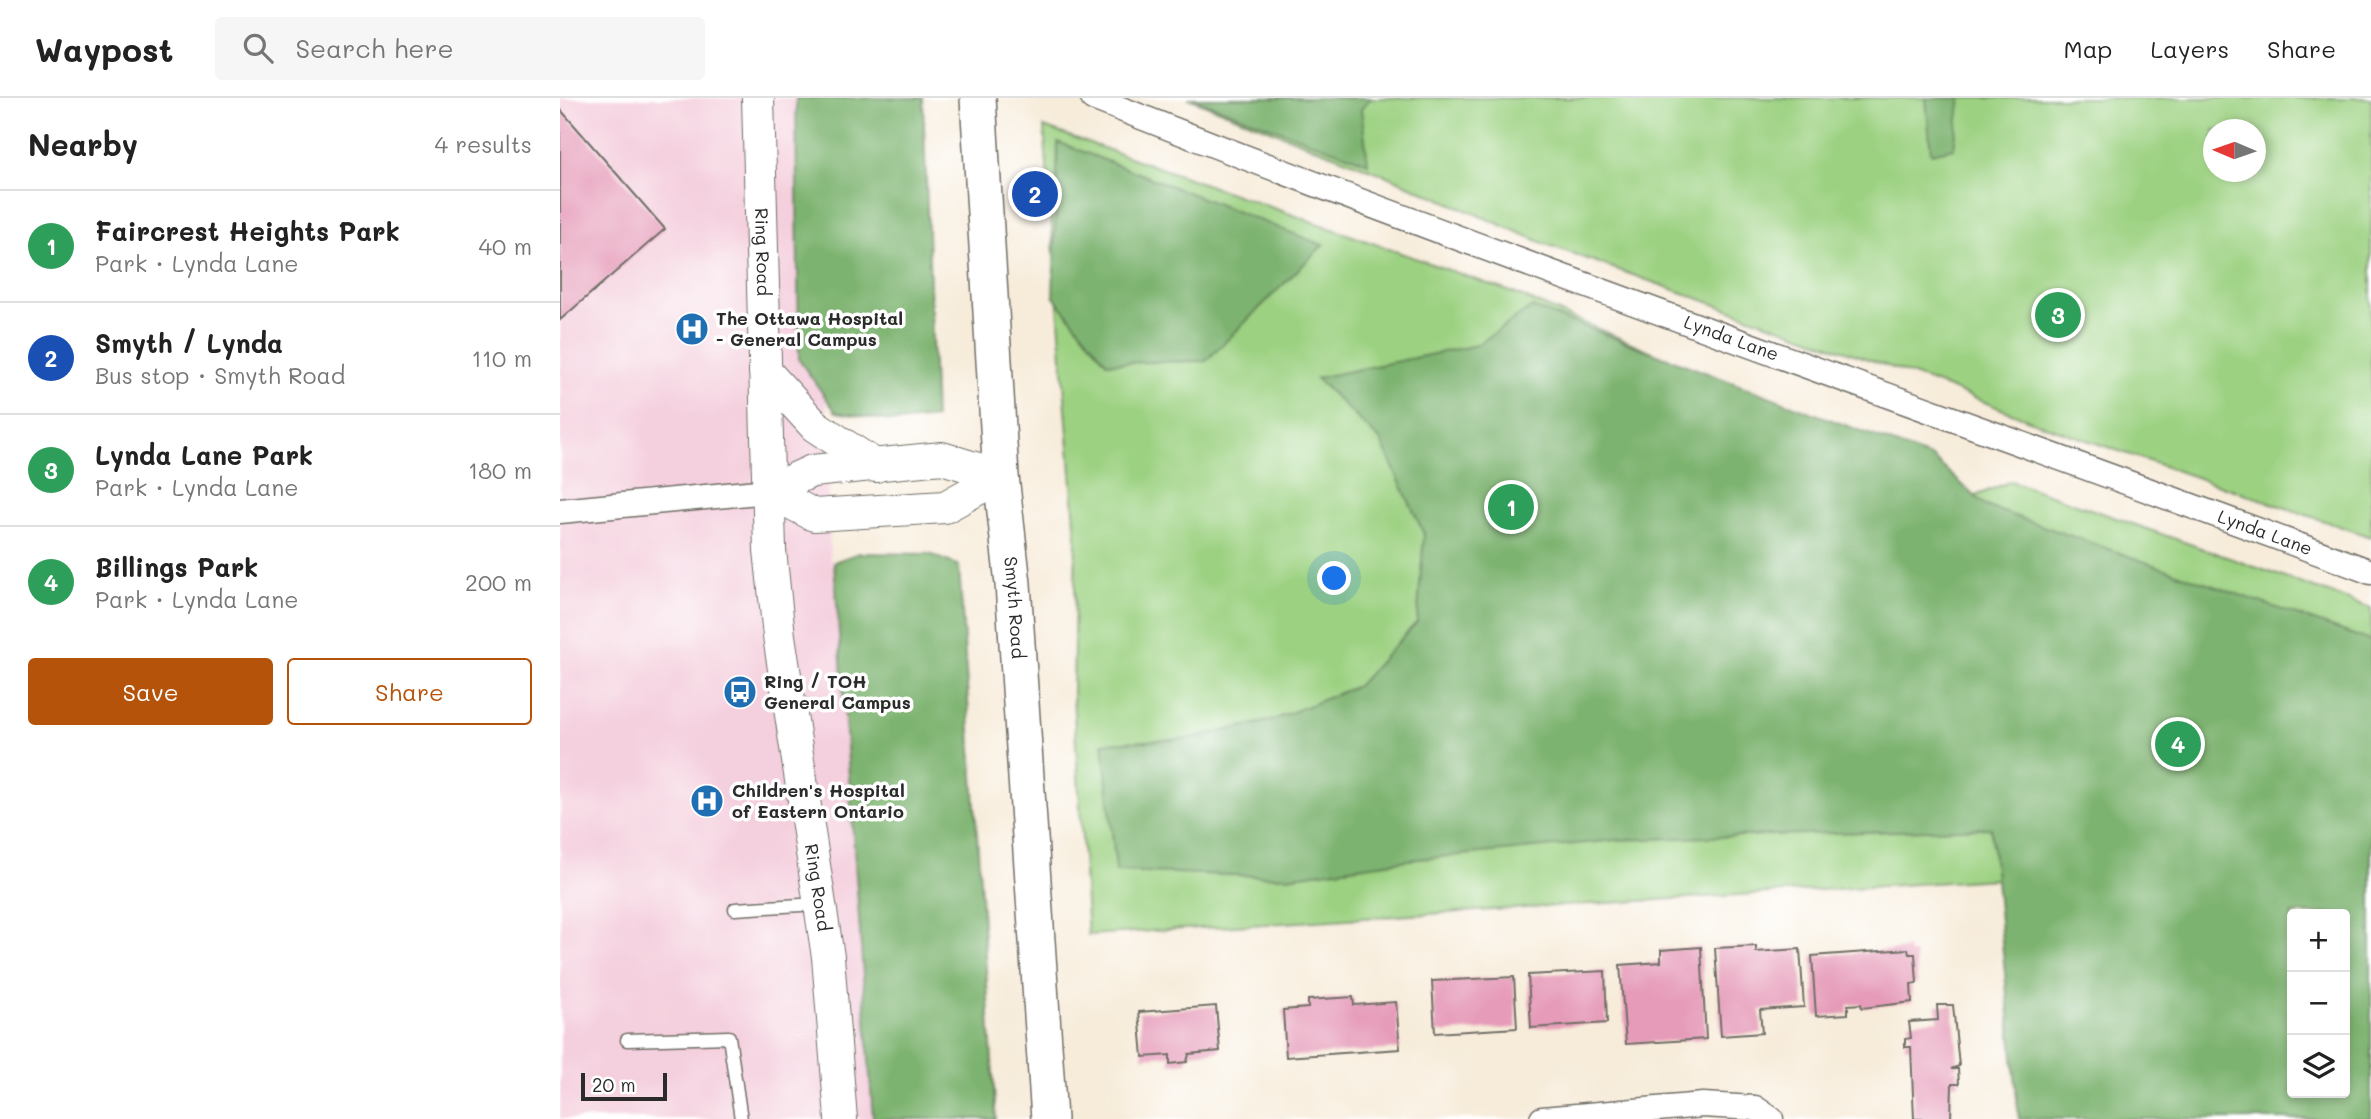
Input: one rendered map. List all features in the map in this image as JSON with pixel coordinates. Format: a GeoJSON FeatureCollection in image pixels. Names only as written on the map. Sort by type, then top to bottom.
{"type":"FeatureCollection","features":[{"type":"Feature","properties":{"kind":"main road","name":"Smyth Road"},"geometry":{"type":"LineString","coordinates":[[978,98],[1001,476],[1013,584],[1049,1119]]}},
{"type":"Feature","properties":{"kind":"street","name":"Ring Road"},"geometry":{"type":"LineString","coordinates":[[758,98],[768,491],[779,636],[828,957],[841,1119]]}},
{"type":"Feature","properties":{"kind":"street","name":"Lynda Lane"},"geometry":{"type":"LineString","coordinates":[[1094,98],[1382,212],[1536,265],[2371,572]]}},
{"type":"Feature","properties":{"kind":"street"},"geometry":{"type":"LineString","coordinates":[[765,370],[815,426],[876,466]]}},
{"type":"Feature","properties":{"kind":"street"},"geometry":{"type":"LineString","coordinates":[[560,511],[768,491],[812,471],[942,458],[1001,476]]}},
{"type":"Feature","properties":{"kind":"street"},"geometry":{"type":"LineString","coordinates":[[768,491],[814,514],[945,507],[1001,476]]}},
{"type":"Feature","properties":{"kind":"street"},"geometry":{"type":"LineString","coordinates":[[1542,1119],[1703,1105],[1755,1108],[1771,1119]]}},
{"type":"Feature","properties":{"kind":"lane"},"geometry":{"type":"LineString","coordinates":[[735,909],[818,904]]}},
{"type":"Feature","properties":{"kind":"lane"},"geometry":{"type":"LineString","coordinates":[[627,1040],[729,1037],[741,1119]]}},
{"type":"Feature","properties":{"kind":"shaded area"},"geometry":{"type":"Polygon","coordinates":[[[560,98],[820,98],[830,560],[834,562],[878,1119],[560,1119],[560,98]]]}},
{"type":"Feature","properties":{"kind":"green space"},"geometry":{"type":"Polygon","coordinates":[[[796,98],[923,98],[935,418],[897,422],[836,412],[799,360],[796,98]]]}},
{"type":"Feature","properties":{"kind":"green space"},"geometry":{"type":"Polygon","coordinates":[[[1188,98],[2371,98],[2371,537],[2034,422],[1949,388],[1543,243],[1387,176],[1188,98]]]}},
{"type":"Feature","properties":{"kind":"green space"},"geometry":{"type":"Polygon","coordinates":[[[1192,98],[1371,98],[1361,109],[1368,163],[1192,98]]]}},
{"type":"Feature","properties":{"kind":"green space"},"geometry":{"type":"Polygon","coordinates":[[[1926,98],[1961,98],[1954,148],[1931,153],[1926,98]]]}},
{"type":"Feature","properties":{"kind":"green space"},"geometry":{"type":"Polygon","coordinates":[[[1044,127],[1511,292],[1946,476],[1994,856],[1966,500],[2011,481],[2371,608],[2371,1119],[2019,1119],[1997,879],[1088,935],[1073,696],[1076,537],[1044,127]]]}},
{"type":"Feature","properties":{"kind":"green space"},"geometry":{"type":"Polygon","coordinates":[[[1058,142],[1323,245],[1206,361],[1107,363],[1053,296],[1058,142]]]}},
{"type":"Feature","properties":{"kind":"green space"},"geometry":{"type":"Polygon","coordinates":[[[1532,307],[1933,458],[1986,506],[2371,641],[2371,1119],[2019,1119],[1991,828],[1617,840],[1408,860],[1287,877],[1116,871],[1103,743],[1187,739],[1273,720],[1357,686],[1417,622],[1424,534],[1381,441],[1316,378],[1477,345],[1532,307]]]}},
{"type":"Feature","properties":{"kind":"green space"},"geometry":{"type":"Polygon","coordinates":[[[859,553],[930,554],[959,566],[996,1119],[873,1119],[834,562],[859,553]]]}},
{"type":"Feature","properties":{"kind":"building"},"geometry":{"type":"Polygon","coordinates":[[[560,109],[665,229],[560,320],[560,109]]]}},
{"type":"Feature","properties":{"kind":"building"},"geometry":{"type":"Polygon","coordinates":[[[1756,946],[1756,952],[1800,949],[1804,1007],[1760,1010],[1762,1033],[1721,1036],[1715,948],[1756,946]]]}},
{"type":"Feature","properties":{"kind":"building"},"geometry":{"type":"Polygon","coordinates":[[[1701,947],[1706,1039],[1626,1044],[1620,965],[1661,962],[1661,950],[1701,947]]]}},
{"type":"Feature","properties":{"kind":"building"},"geometry":{"type":"Polygon","coordinates":[[[1908,949],[1909,954],[1915,954],[1917,983],[1911,984],[1912,1002],[1862,1008],[1861,1004],[1848,1005],[1848,1014],[1816,1016],[1812,956],[1908,949]]]}},
{"type":"Feature","properties":{"kind":"building"},"geometry":{"type":"Polygon","coordinates":[[[1605,971],[1607,1023],[1531,1028],[1528,975],[1605,971]]]}},
{"type":"Feature","properties":{"kind":"building"},"geometry":{"type":"Polygon","coordinates":[[[1514,977],[1517,1028],[1435,1033],[1432,981],[1514,977]]]}},
{"type":"Feature","properties":{"kind":"building"},"geometry":{"type":"Polygon","coordinates":[[[1353,997],[1354,1005],[1396,1002],[1400,1049],[1286,1057],[1283,1010],[1308,1008],[1308,1000],[1353,997]]]}},
{"type":"Feature","properties":{"kind":"building"},"geometry":{"type":"Polygon","coordinates":[[[1937,1005],[1953,1005],[1959,1066],[1951,1069],[1958,1069],[1959,1084],[1952,1084],[1951,1119],[1914,1119],[1911,1047],[1905,1047],[1905,1039],[1911,1038],[1909,1022],[1938,1020],[1937,1005]]]}},
{"type":"Feature","properties":{"kind":"building"},"geometry":{"type":"Polygon","coordinates":[[[1216,1006],[1220,1051],[1189,1054],[1187,1062],[1170,1064],[1170,1055],[1143,1057],[1139,1012],[1216,1006]]]}},
{"type":"Feature","properties":{"kind":"place","name":"Smyth / Lynda"},"geometry":{"type":"Point","coordinates":[1035,194]}},
{"type":"Feature","properties":{"kind":"place","name":"Lynda Lane Park"},"geometry":{"type":"Point","coordinates":[2058,315]}},
{"type":"Feature","properties":{"kind":"place","name":"The Ottawa Hospital - General Campus"},"geometry":{"type":"Point","coordinates":[692,329]}},
{"type":"Feature","properties":{"kind":"place","name":"Faircrest Heights Park"},"geometry":{"type":"Point","coordinates":[1511,507]}},
{"type":"Feature","properties":{"kind":"place","name":"Ring / TOH General Campus"},"geometry":{"type":"Point","coordinates":[740,692]}},
{"type":"Feature","properties":{"kind":"place","name":"Billings Park"},"geometry":{"type":"Point","coordinates":[2178,744]}},
{"type":"Feature","properties":{"kind":"place","name":"Children's Hospital of Eastern Ontario"},"geometry":{"type":"Point","coordinates":[707,801]}}]}
